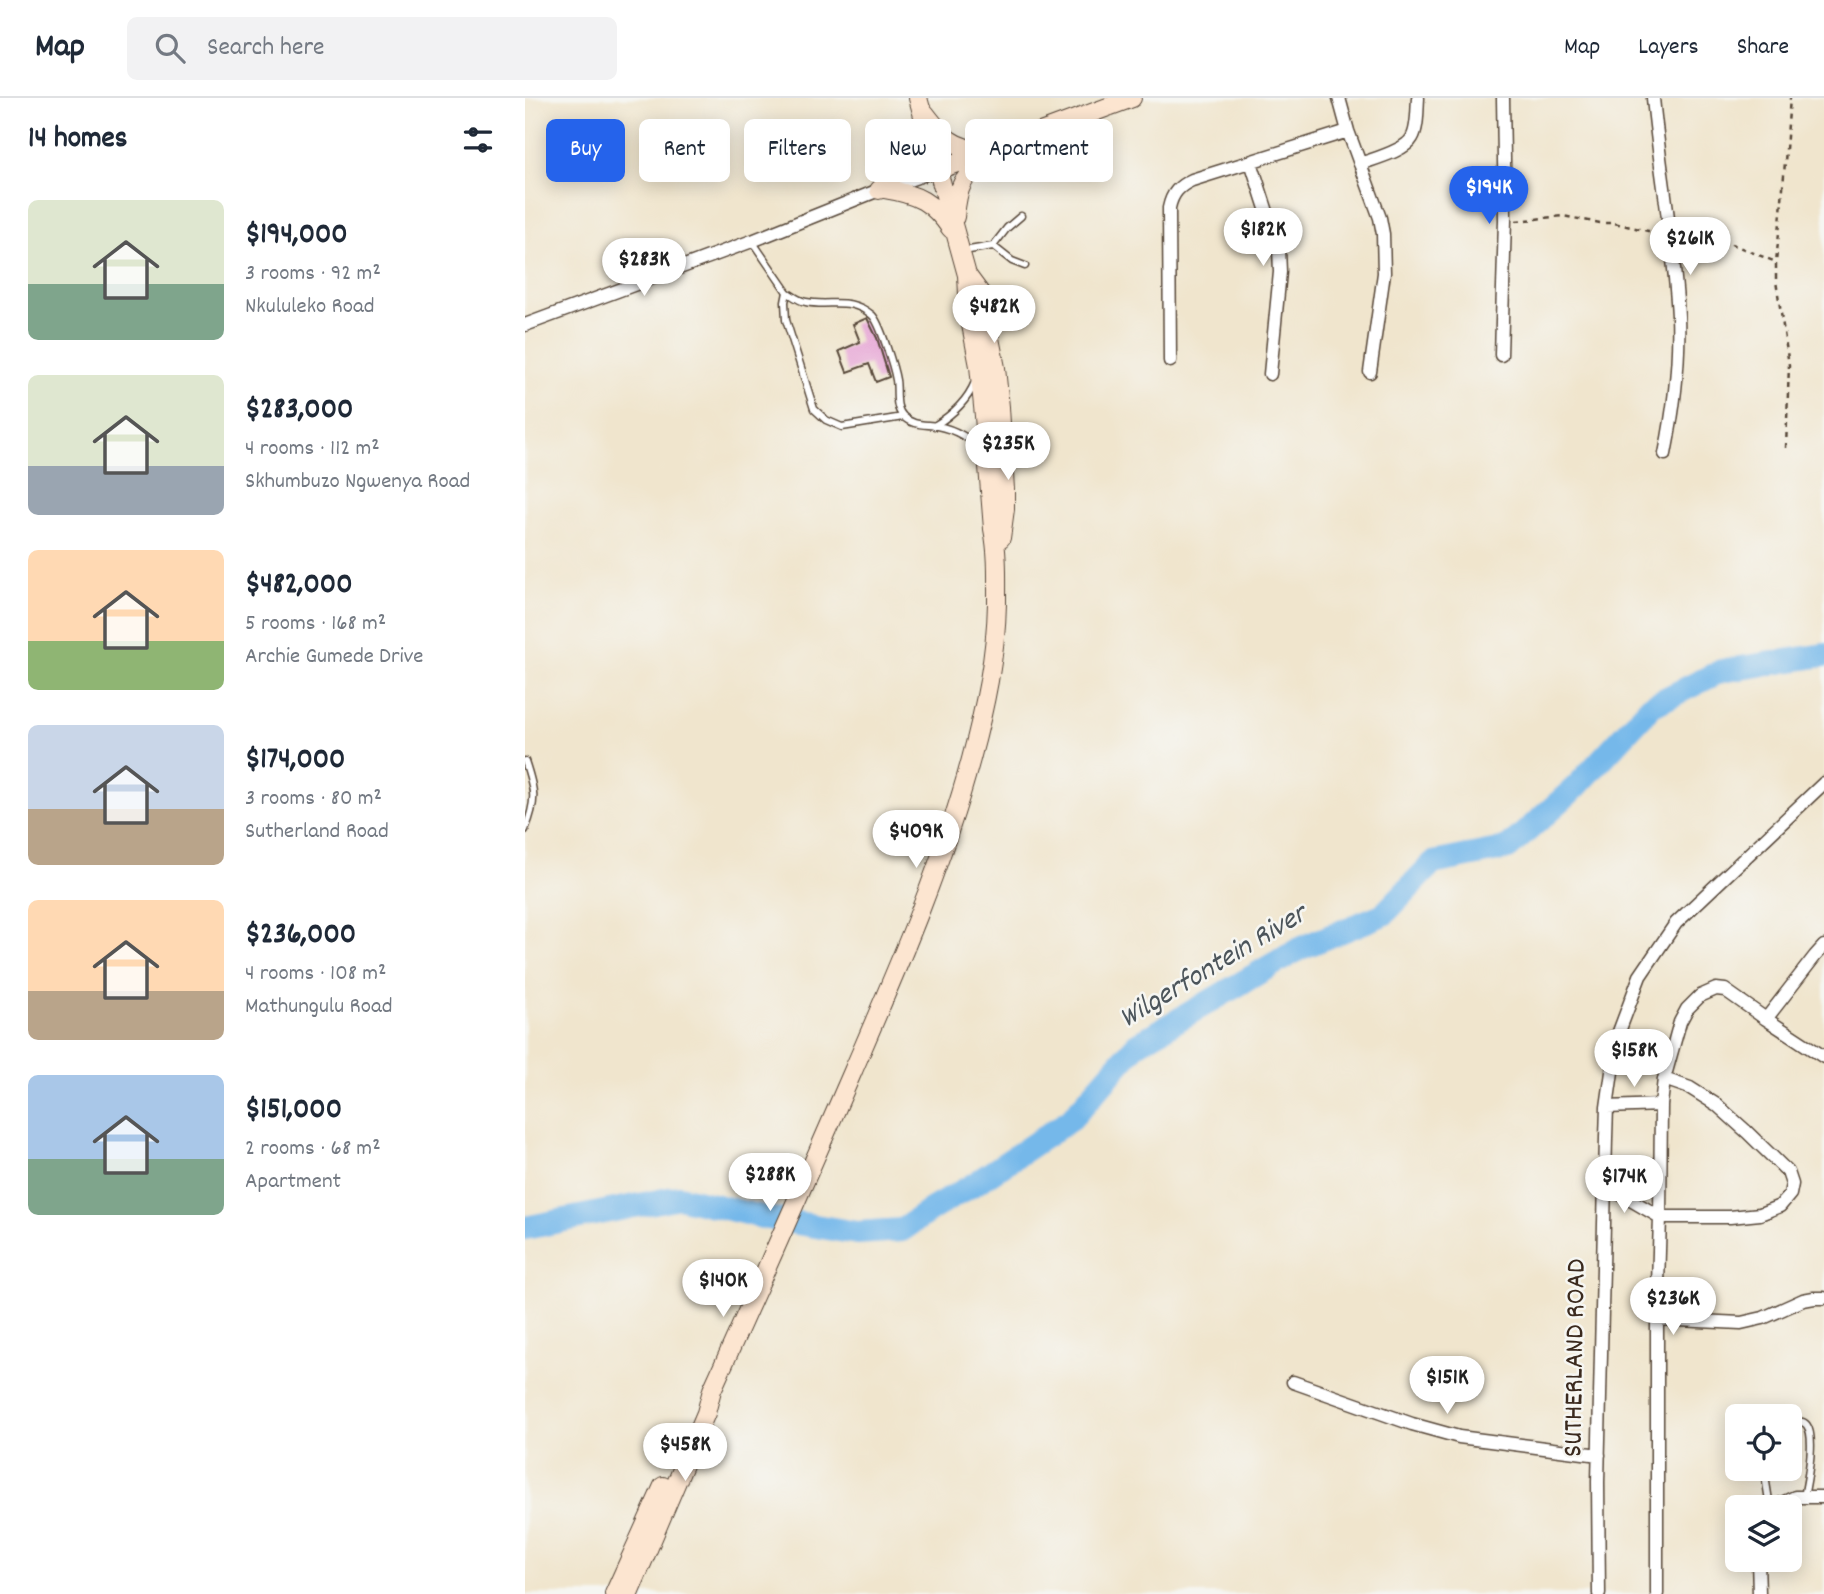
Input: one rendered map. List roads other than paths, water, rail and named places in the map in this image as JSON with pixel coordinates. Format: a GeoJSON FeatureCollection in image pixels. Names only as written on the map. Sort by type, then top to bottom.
{"type":"FeatureCollection","features":[{"type":"Feature","properties":{"kind":"main road"},"geometry":{"type":"LineString","coordinates":[[1072,119],[1132,98]]}},
{"type":"Feature","properties":{"kind":"main road"},"geometry":{"type":"LineString","coordinates":[[921,108],[951,143],[965,148]]}},
{"type":"Feature","properties":{"kind":"main road"},"geometry":{"type":"LineString","coordinates":[[882,190],[910,161],[921,108]]}},
{"type":"Feature","properties":{"kind":"main road"},"geometry":{"type":"LineString","coordinates":[[957,237],[957,200],[965,178]]}},
{"type":"Feature","properties":{"kind":"main road"},"geometry":{"type":"LineString","coordinates":[[618,1594],[687,1432],[712,1390],[806,1179],[919,916],[942,856],[982,719],[992,668],[996,625],[997,551],[979,366],[967,296],[967,275],[941,182]]}},
{"type":"Feature","properties":{"kind":"main road"},"geometry":{"type":"LineString","coordinates":[[882,190],[907,193],[929,205],[938,212],[957,237]]}},
{"type":"Feature","properties":{"kind":"main road"},"geometry":{"type":"LineString","coordinates":[[967,275],[981,294],[999,394],[1005,509],[997,551]]}},
{"type":"Feature","properties":{"kind":"street"},"geometry":{"type":"LineString","coordinates":[[1339,98],[1383,234],[1384,273],[1370,372]]}},
{"type":"Feature","properties":{"kind":"street"},"geometry":{"type":"LineString","coordinates":[[1360,164],[1408,143],[1413,137],[1418,98]]}},
{"type":"Feature","properties":{"kind":"street"},"geometry":{"type":"LineString","coordinates":[[1501,355],[1505,220],[1503,98]]}},
{"type":"Feature","properties":{"kind":"street"},"geometry":{"type":"LineString","coordinates":[[1653,98],[1678,317],[1674,409],[1665,454]]}},
{"type":"Feature","properties":{"kind":"street"},"geometry":{"type":"LineString","coordinates":[[1170,361],[1168,208],[1170,200],[1181,185],[1348,131]]}},
{"type":"Feature","properties":{"kind":"street"},"geometry":{"type":"LineString","coordinates":[[1251,162],[1280,258],[1270,374]]}},
{"type":"Feature","properties":{"kind":"street"},"geometry":{"type":"LineString","coordinates":[[525,325],[904,182]]}},
{"type":"Feature","properties":{"kind":"street","name":"SUTHERLAND ROAD"},"geometry":{"type":"LineString","coordinates":[[1599,1594],[1599,1455],[1607,1107],[1617,1037],[1640,976],[1676,923],[1824,783]]}},
{"type":"Feature","properties":{"kind":"street"},"geometry":{"type":"LineString","coordinates":[[1766,1019],[1824,946]]}},
{"type":"Feature","properties":{"kind":"street"},"geometry":{"type":"LineString","coordinates":[[1657,1594],[1657,1319],[1661,1105],[1664,1079],[1680,1022],[1694,1001],[1709,991],[1725,990],[1824,1057]]}},
{"type":"Feature","properties":{"kind":"street"},"geometry":{"type":"LineString","coordinates":[[1605,1185],[1660,1217],[1760,1214],[1780,1206],[1790,1194],[1792,1184],[1788,1172],[1717,1105],[1690,1088],[1664,1079]]}},
{"type":"Feature","properties":{"kind":"street"},"geometry":{"type":"LineString","coordinates":[[1607,1107],[1661,1105]]}},
{"type":"Feature","properties":{"kind":"street"},"geometry":{"type":"LineString","coordinates":[[1657,1319],[1741,1322],[1762,1318],[1803,1300],[1824,1298]]}},
{"type":"Feature","properties":{"kind":"street"},"geometry":{"type":"LineString","coordinates":[[1293,1382],[1412,1424],[1459,1437],[1599,1455]]}},
{"type":"Feature","properties":{"kind":"street"},"geometry":{"type":"LineString","coordinates":[[1804,1497],[1824,1497]]}},
{"type":"Feature","properties":{"kind":"street"},"geometry":{"type":"LineString","coordinates":[[1758,1572],[1759,1594]]}},
{"type":"Feature","properties":{"kind":"lane"},"geometry":{"type":"LineString","coordinates":[[993,246],[1021,216]]}},
{"type":"Feature","properties":{"kind":"lane"},"geometry":{"type":"LineString","coordinates":[[957,237],[993,246],[1012,261],[1025,266]]}},
{"type":"Feature","properties":{"kind":"lane"},"geometry":{"type":"LineString","coordinates":[[752,241],[787,292],[803,302],[841,302],[870,313],[878,321],[896,379],[898,409],[903,417],[911,422],[953,431],[973,443],[988,463]]}},
{"type":"Feature","properties":{"kind":"lane"},"geometry":{"type":"LineString","coordinates":[[787,292],[786,320],[814,409],[820,416],[842,427],[903,417]]}},
{"type":"Feature","properties":{"kind":"lane"},"geometry":{"type":"LineString","coordinates":[[934,426],[963,403],[972,390],[979,366]]}},
{"type":"Feature","properties":{"kind":"lane"},"geometry":{"type":"LineString","coordinates":[[525,761],[534,786],[533,809],[525,830]]}},
{"type":"Feature","properties":{"kind":"lane"},"geometry":{"type":"LineString","coordinates":[[1802,1423],[1814,1430],[1815,1441],[1804,1497]]}},
{"type":"Feature","properties":{"kind":"waterway","name":"Wilgerfontein River"},"geometry":{"type":"LineString","coordinates":[[525,1228],[679,1197],[767,1218],[857,1233],[902,1230],[1071,1119],[1137,1044],[1301,948],[1384,914],[1433,863],[1508,848],[1577,786],[1651,706],[1721,671],[1824,655]]}}]}
